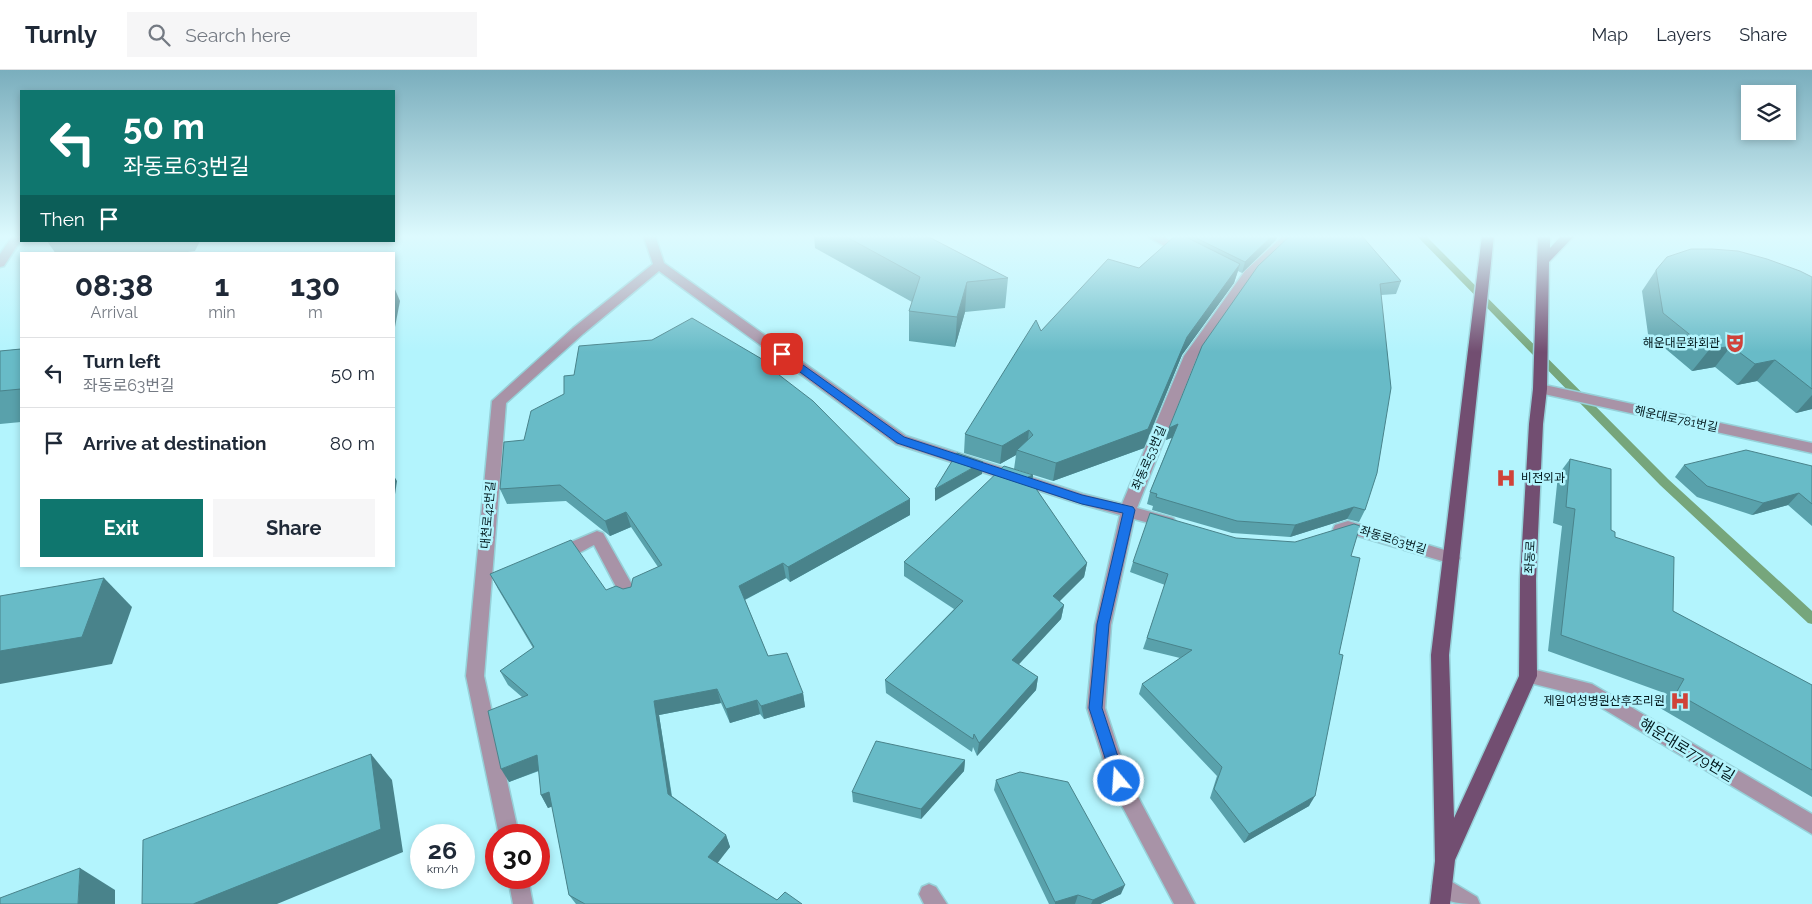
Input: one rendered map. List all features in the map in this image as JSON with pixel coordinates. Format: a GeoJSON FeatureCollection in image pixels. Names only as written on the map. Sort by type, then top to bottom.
{"type":"FeatureCollection","features":[{"type":"Feature","properties":{"kind":"main road","name":"좌동로"},"geometry":{"type":"LineString","coordinates":[[1441,895],[1444,861],[1440,655],[1483,274]]}},
{"type":"Feature","properties":{"kind":"main road","name":"좌동로"},"geometry":{"type":"LineString","coordinates":[[1444,861],[1528,676],[1528,579],[1536,424],[1540,389],[1543,274]]}},
{"type":"Feature","properties":{"kind":"street","name":"대천로42번길"},"geometry":{"type":"LineString","coordinates":[[507,824],[475,676],[499,401],[578,331],[647,274]]}},
{"type":"Feature","properties":{"kind":"street"},"geometry":{"type":"LineString","coordinates":[[670,274],[901,440],[1082,499],[1129,510],[1185,527]]}},
{"type":"Feature","properties":{"kind":"street","name":"좌동로53번길"},"geometry":{"type":"LineString","coordinates":[[1185,904],[1119,781],[1096,708],[1103,624],[1131,500],[1191,356],[1240,279],[1249,274]]}},
{"type":"Feature","properties":{"kind":"street","name":"해운대로781번길"},"geometry":{"type":"LineString","coordinates":[[1540,389],[1812,448]]}},
{"type":"Feature","properties":{"kind":"street","name":"좌동로63번길"},"geometry":{"type":"LineString","coordinates":[[1323,535],[1348,527],[1452,558]]}},
{"type":"Feature","properties":{"kind":"street"},"geometry":{"type":"LineString","coordinates":[[544,560],[597,537],[629,595]]}},
{"type":"Feature","properties":{"kind":"street"},"geometry":{"type":"LineString","coordinates":[[482,587],[499,579]]}},
{"type":"Feature","properties":{"kind":"street","name":"해운대로779번길"},"geometry":{"type":"LineString","coordinates":[[1528,676],[1586,690],[1812,825]]}},
{"type":"Feature","properties":{"kind":"street"},"geometry":{"type":"LineString","coordinates":[[520,889],[523,904]]}},
{"type":"Feature","properties":{"kind":"street","name":"좌동로"},"geometry":{"type":"LineString","coordinates":[[1441,895],[1470,904]]}},
{"type":"Feature","properties":{"kind":"building"},"geometry":{"type":"Polygon","coordinates":[[[914,274],[1000,274],[1008,278],[967,282],[957,317],[909,311],[920,277],[914,274]]]}},
{"type":"Feature","properties":{"kind":"building"},"geometry":{"type":"Polygon","coordinates":[[[1094,274],[1233,274],[1187,337],[1148,429],[1056,463],[1017,450],[1033,435],[1029,430],[1002,446],[965,434],[1036,320],[1041,331],[1094,274]]]}},
{"type":"Feature","properties":{"kind":"building"},"geometry":{"type":"Polygon","coordinates":[[[1252,274],[1395,274],[1401,281],[1380,284],[1391,388],[1377,473],[1365,510],[1354,507],[1295,525],[1237,521],[1156,497],[1157,494],[1150,492],[1178,424],[1169,428],[1202,346],[1252,274]]]}},
{"type":"Feature","properties":{"kind":"building","name":"해운대문화회관"},"geometry":{"type":"Polygon","coordinates":[[[1657,274],[1806,274],[1812,277],[1812,389],[1775,360],[1755,364],[1731,346],[1709,350],[1663,313],[1657,274]]]}},
{"type":"Feature","properties":{"kind":"building"},"geometry":{"type":"Polygon","coordinates":[[[692,318],[772,365],[770,368],[813,401],[910,499],[788,567],[783,563],[739,586],[768,656],[787,653],[803,693],[761,706],[757,700],[726,709],[717,689],[654,701],[668,794],[726,835],[708,857],[777,900],[785,892],[802,904],[585,904],[569,895],[549,792],[541,795],[537,755],[501,769],[488,711],[528,695],[500,671],[534,647],[490,574],[571,540],[606,590],[616,586],[623,589],[631,587],[633,578],[662,565],[626,512],[605,521],[560,485],[500,489],[504,442],[524,440],[531,411],[564,394],[564,376],[574,375],[579,346],[652,340],[692,318]]]}},
{"type":"Feature","properties":{"kind":"building"},"geometry":{"type":"Polygon","coordinates":[[[20,349],[20,389],[0,391],[0,351],[20,349]]]}},
{"type":"Feature","properties":{"kind":"building"},"geometry":{"type":"Polygon","coordinates":[[[1746,450],[1812,466],[1812,504],[1799,493],[1763,503],[1707,486],[1684,465],[1746,450]]]}},
{"type":"Feature","properties":{"kind":"building"},"geometry":{"type":"Polygon","coordinates":[[[957,453],[983,462],[935,489],[957,453]]]}},
{"type":"Feature","properties":{"kind":"building"},"geometry":{"type":"Polygon","coordinates":[[[1570,459],[1611,469],[1611,530],[1615,532],[1615,537],[1674,557],[1673,611],[1812,685],[1812,770],[1676,693],[1684,679],[1561,635],[1575,509],[1566,507],[1570,459]]]}},
{"type":"Feature","properties":{"kind":"building"},"geometry":{"type":"Polygon","coordinates":[[[1004,466],[1033,475],[1028,477],[1087,563],[1053,596],[1064,605],[1012,660],[1038,677],[979,743],[974,734],[973,739],[885,680],[963,601],[904,562],[1004,466]]]}},
{"type":"Feature","properties":{"kind":"building"},"geometry":{"type":"Polygon","coordinates":[[[1150,513],[1236,538],[1295,542],[1354,524],[1360,526],[1351,556],[1360,558],[1339,654],[1343,655],[1315,796],[1249,834],[1214,789],[1222,767],[1142,684],[1192,650],[1147,638],[1168,574],[1133,562],[1150,513]]]}},
{"type":"Feature","properties":{"kind":"building"},"geometry":{"type":"Polygon","coordinates":[[[104,578],[82,637],[0,651],[0,596],[104,578]]]}},
{"type":"Feature","properties":{"kind":"building"},"geometry":{"type":"Polygon","coordinates":[[[876,741],[965,760],[921,809],[852,792],[876,741]]]}},
{"type":"Feature","properties":{"kind":"building"},"geometry":{"type":"Polygon","coordinates":[[[371,754],[381,829],[193,904],[142,904],[143,840],[371,754]]]}},
{"type":"Feature","properties":{"kind":"building"},"geometry":{"type":"Polygon","coordinates":[[[1020,772],[1068,782],[1125,885],[1093,900],[1078,895],[1055,902],[996,780],[1020,772]]]}},
{"type":"Feature","properties":{"kind":"building"},"geometry":{"type":"Polygon","coordinates":[[[80,868],[78,904],[0,904],[0,898],[80,868]]]}},
{"type":"Feature","properties":{"kind":"waterway"},"geometry":{"type":"LineString","coordinates":[[1458,274],[1664,482],[1812,619]]}},
{"type":"Feature","properties":{"kind":"place","name":"해운대문화회관"},"geometry":{"type":"Point","coordinates":[1735,343]}},
{"type":"Feature","properties":{"kind":"place","name":"비전외과"},"geometry":{"type":"Point","coordinates":[1506,478]}},
{"type":"Feature","properties":{"kind":"place","name":"제일여성병원산후조리원"},"geometry":{"type":"Point","coordinates":[1680,701]}},
{"type":"Feature","properties":{"kind":"route"},"geometry":{"type":"LineString","coordinates":[[782,354],[901,440],[1082,499],[1129,510],[1103,624],[1096,708],[1119,781]]}}]}
